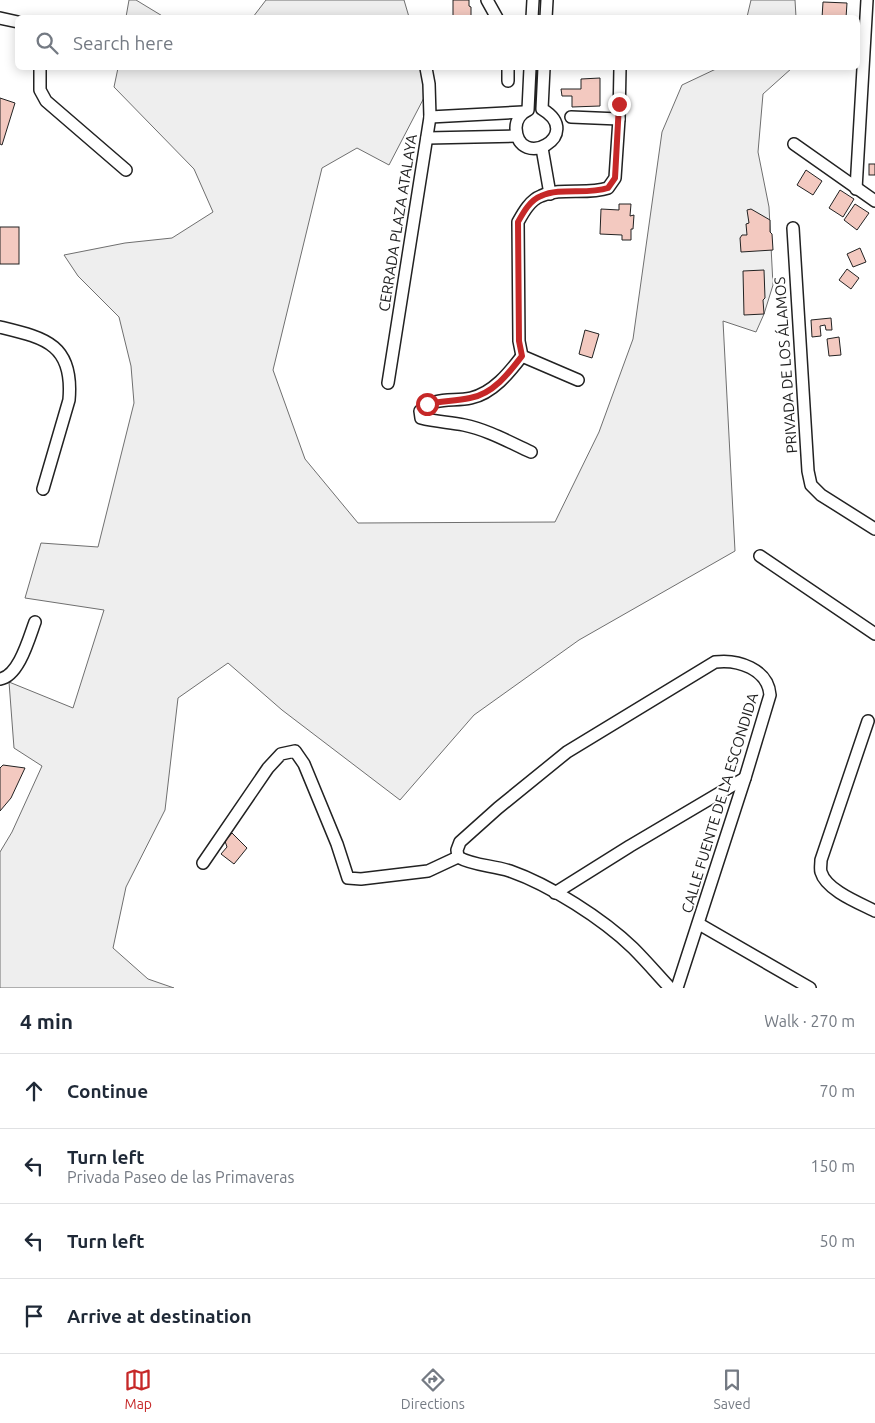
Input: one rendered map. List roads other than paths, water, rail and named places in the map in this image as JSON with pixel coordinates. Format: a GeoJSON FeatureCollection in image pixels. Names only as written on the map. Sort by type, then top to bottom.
{"type":"FeatureCollection","features":[{"type":"Feature","properties":{"kind":"street"},"geometry":{"type":"LineString","coordinates":[[487,0],[495,15]]}},
{"type":"Feature","properties":{"kind":"street"},"geometry":{"type":"LineString","coordinates":[[532,15],[533,0]]}},
{"type":"Feature","properties":{"kind":"street"},"geometry":{"type":"LineString","coordinates":[[546,15],[547,0]]}},
{"type":"Feature","properties":{"kind":"street"},"geometry":{"type":"LineString","coordinates":[[856,189],[867,0]]}},
{"type":"Feature","properties":{"kind":"street"},"geometry":{"type":"LineString","coordinates":[[0,18],[15,21]]}},
{"type":"Feature","properties":{"kind":"street"},"geometry":{"type":"LineString","coordinates":[[40,70],[40,90],[46,101],[126,170]]}},
{"type":"Feature","properties":{"kind":"street","name":"CERRADA PLAZA ATALAYA"},"geometry":{"type":"LineString","coordinates":[[388,383],[430,117],[430,84],[426,70]]}},
{"type":"Feature","properties":{"kind":"street"},"geometry":{"type":"LineString","coordinates":[[508,70],[508,81]]}},
{"type":"Feature","properties":{"kind":"street"},"geometry":{"type":"LineString","coordinates":[[430,117],[523,112],[528,110],[530,70]]}},
{"type":"Feature","properties":{"kind":"street"},"geometry":{"type":"LineString","coordinates":[[523,112],[516,123],[516,136],[522,144],[532,149],[542,148],[551,143],[556,134],[556,123],[551,114],[542,109],[544,70]]}},
{"type":"Feature","properties":{"kind":"street"},"geometry":{"type":"LineString","coordinates":[[531,452],[491,434],[464,425],[435,422],[421,418],[420,411],[427,404],[472,398],[491,389],[507,375],[522,356],[519,341],[518,222],[526,209],[540,196],[597,192],[608,188],[615,178],[620,70]]}},
{"type":"Feature","properties":{"kind":"street"},"geometry":{"type":"LineString","coordinates":[[450,138],[452,116]]}},
{"type":"Feature","properties":{"kind":"street"},"geometry":{"type":"LineString","coordinates":[[571,117],[619,119]]}},
{"type":"Feature","properties":{"kind":"street"},"geometry":{"type":"LineString","coordinates":[[427,138],[516,136]]}},
{"type":"Feature","properties":{"kind":"street"},"geometry":{"type":"LineString","coordinates":[[794,144],[875,201]]}},
{"type":"Feature","properties":{"kind":"street"},"geometry":{"type":"LineString","coordinates":[[542,148],[550,194]]}},
{"type":"Feature","properties":{"kind":"street","name":"PRIVADA DE LOS ÁLAMOS"},"geometry":{"type":"LineString","coordinates":[[793,228],[808,470],[812,485],[821,495],[875,529]]}},
{"type":"Feature","properties":{"kind":"street"},"geometry":{"type":"LineString","coordinates":[[0,327],[36,336],[47,341],[56,349],[64,361],[70,388],[69,400],[43,489]]}},
{"type":"Feature","properties":{"kind":"street"},"geometry":{"type":"LineString","coordinates":[[522,356],[578,380]]}},
{"type":"Feature","properties":{"kind":"street"},"geometry":{"type":"LineString","coordinates":[[760,556],[875,634]]}},
{"type":"Feature","properties":{"kind":"street"},"geometry":{"type":"LineString","coordinates":[[0,679],[10,674],[17,667],[35,622]]}},
{"type":"Feature","properties":{"kind":"street","name":"CALLE FUENTE DE LA ESCONDIDA"},"geometry":{"type":"LineString","coordinates":[[458,857],[457,850],[460,842],[498,808],[567,752],[715,662],[728,660],[744,664],[765,677],[770,686],[770,695],[678,988]]}},
{"type":"Feature","properties":{"kind":"street"},"geometry":{"type":"LineString","coordinates":[[868,721],[821,860],[821,871],[826,882],[834,889],[875,911]]}},
{"type":"Feature","properties":{"kind":"street"},"geometry":{"type":"LineString","coordinates":[[203,862],[268,768],[281,754],[295,752],[307,773],[337,844],[348,878],[361,879],[428,871],[458,857],[480,865],[508,870],[540,884],[588,912],[633,948],[670,988]]}},
{"type":"Feature","properties":{"kind":"street"},"geometry":{"type":"LineString","coordinates":[[555,893],[745,778]]}},
{"type":"Feature","properties":{"kind":"street"},"geometry":{"type":"LineString","coordinates":[[699,924],[805,986]]}}]}
